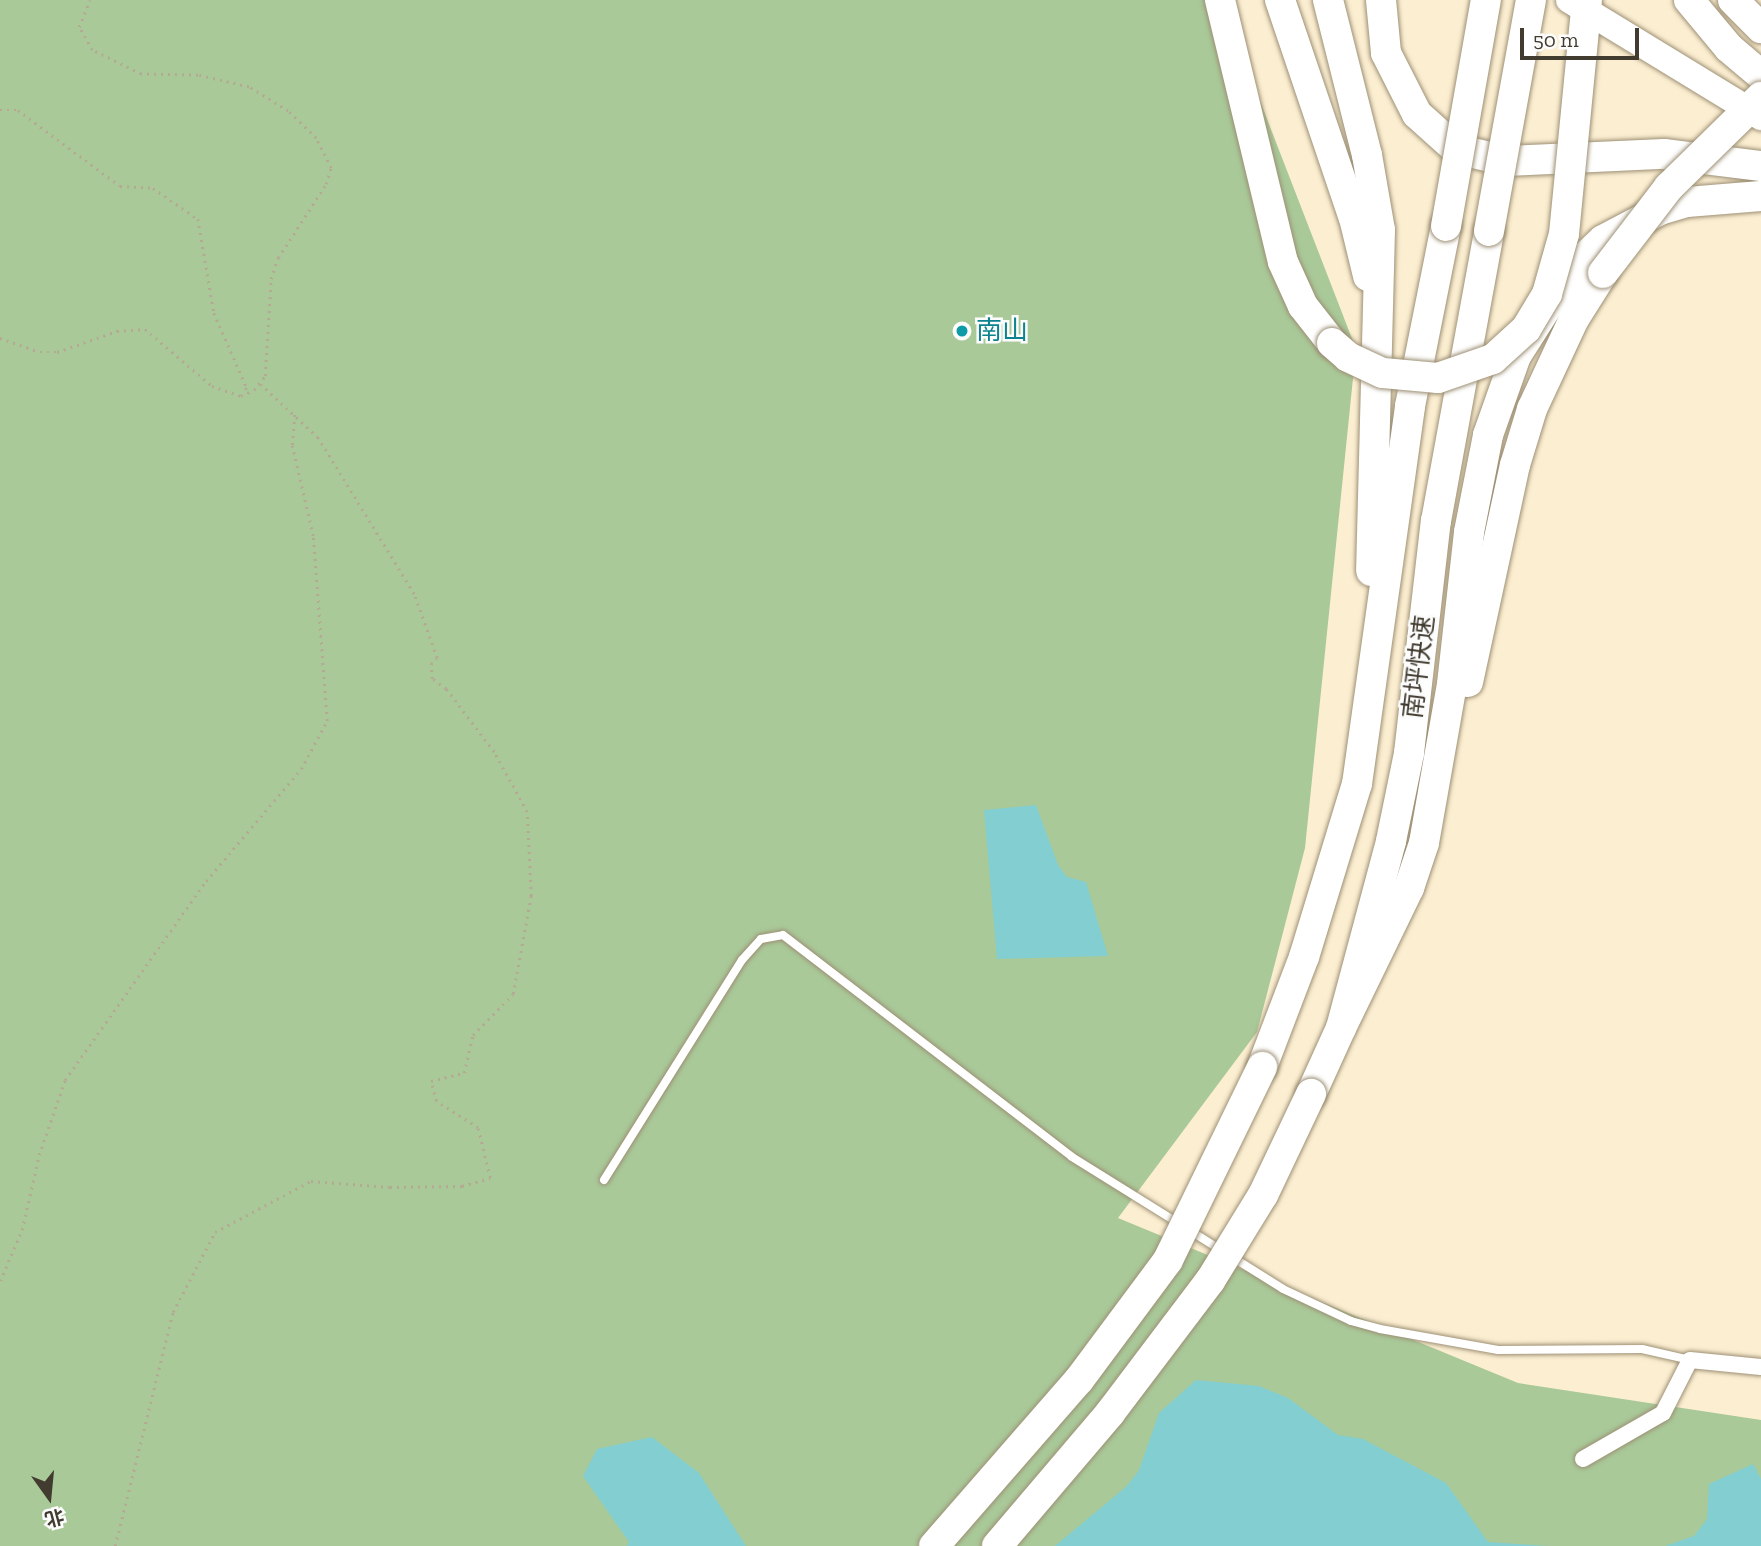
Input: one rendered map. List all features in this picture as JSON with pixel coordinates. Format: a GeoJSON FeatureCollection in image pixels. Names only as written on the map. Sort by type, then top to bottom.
{"type":"FeatureCollection","features":[{"type":"Feature","properties":{"kind":"highway"},"geometry":{"type":"LineString","coordinates":[[1220,0],[1283,262],[1303,306],[1332,343],[1348,357],[1383,373],[1438,378],[1493,359],[1526,329],[1547,294],[1564,234],[1587,0]]}},
{"type":"Feature","properties":{"kind":"highway"},"geometry":{"type":"LineString","coordinates":[[1280,0],[1354,218],[1379,335]]}},
{"type":"Feature","properties":{"kind":"highway"},"geometry":{"type":"LineString","coordinates":[[1328,0],[1375,191],[1381,271],[1369,546],[1376,647]]}},
{"type":"Feature","properties":{"kind":"highway"},"geometry":{"type":"LineString","coordinates":[[1364,0],[1386,53],[1417,114],[1433,133],[1456,149],[1482,157],[1538,163],[1664,154],[1761,166]]}},
{"type":"Feature","properties":{"kind":"highway"},"geometry":{"type":"LineString","coordinates":[[1381,0],[1386,53]]}},
{"type":"Feature","properties":{"kind":"highway","name":"南坪快速"},"geometry":{"type":"LineString","coordinates":[[934,1546],[1079,1380],[1168,1260],[1262,1067],[1304,957],[1357,784],[1410,406],[1446,226],[1486,0]]}},
{"type":"Feature","properties":{"kind":"highway","name":"南坪快速"},"geometry":{"type":"LineString","coordinates":[[997,1546],[1110,1413],[1210,1281],[1263,1195],[1341,1028],[1391,841],[1409,753],[1436,522],[1531,0]]}},
{"type":"Feature","properties":{"kind":"highway"},"geometry":{"type":"LineString","coordinates":[[1689,0],[1730,48],[1761,75]]}},
{"type":"Feature","properties":{"kind":"highway"},"geometry":{"type":"LineString","coordinates":[[1733,0],[1761,28]]}},
{"type":"Feature","properties":{"kind":"highway"},"geometry":{"type":"LineString","coordinates":[[1341,1028],[1409,888],[1437,782],[1461,710],[1515,465],[1532,409],[1574,319],[1603,273],[1669,187],[1761,97]]}},
{"type":"Feature","properties":{"kind":"highway"},"geometry":{"type":"LineString","coordinates":[[1437,782],[1469,532],[1488,435],[1516,356],[1570,271],[1603,240],[1660,209],[1716,197],[1761,196]]}},
{"type":"Feature","properties":{"kind":"main road"},"geometry":{"type":"LineString","coordinates":[[1569,0],[1761,117]]}},
{"type":"Feature","properties":{"kind":"street"},"geometry":{"type":"LineString","coordinates":[[1583,1459],[1663,1413],[1690,1360],[1761,1367]]}},
{"type":"Feature","properties":{"kind":"lane"},"geometry":{"type":"LineString","coordinates":[[604,1180],[742,960],[761,939],[783,935],[1072,1157],[1283,1289],[1351,1321],[1498,1350],[1642,1349],[1690,1360]]}},
{"type":"Feature","properties":{"kind":"path"},"geometry":{"type":"LineString","coordinates":[[90,0],[79,27],[92,50],[141,74],[198,75],[249,86],[288,111],[327,154],[331,168],[326,184],[278,258],[271,279],[261,385]]}},
{"type":"Feature","properties":{"kind":"path"},"geometry":{"type":"LineString","coordinates":[[0,110],[18,110],[120,186],[153,188],[198,219],[214,313],[247,387],[241,396]]}},
{"type":"Feature","properties":{"kind":"path"},"geometry":{"type":"LineString","coordinates":[[0,338],[40,352],[57,352],[117,331],[145,329],[212,386],[241,396],[261,385]]}},
{"type":"Feature","properties":{"kind":"path"},"geometry":{"type":"LineString","coordinates":[[115,1546],[173,1312],[215,1232],[312,1181],[390,1188],[463,1186],[490,1178],[478,1128],[436,1101],[432,1081],[464,1073],[473,1035],[513,994],[531,896],[527,812],[494,752],[446,689],[432,679],[431,664],[437,658],[414,594],[338,468],[295,412],[261,385]]}},
{"type":"Feature","properties":{"kind":"path"},"geometry":{"type":"LineString","coordinates":[[0,1280],[22,1230],[39,1155],[65,1080],[206,881],[301,769],[327,721],[313,536],[292,445],[295,412]]}},
{"type":"Feature","properties":{"kind":"green space"},"geometry":{"type":"Polygon","coordinates":[[[0,0],[1221,0],[1356,349],[1305,848],[1257,1032],[1118,1218],[1518,1383],[1761,1420],[1761,1546],[0,1546],[0,0]]]}},
{"type":"Feature","properties":{"kind":"water"},"geometry":{"type":"Polygon","coordinates":[[[1036,805],[1058,865],[1067,877],[1086,882],[1108,956],[997,959],[984,810],[1036,805]]]}},
{"type":"Feature","properties":{"kind":"water"},"geometry":{"type":"Polygon","coordinates":[[[1196,1380],[1259,1386],[1288,1398],[1338,1435],[1363,1439],[1446,1483],[1488,1542],[1549,1546],[1055,1546],[1127,1486],[1139,1470],[1159,1413],[1196,1380]]]}},
{"type":"Feature","properties":{"kind":"water"},"geometry":{"type":"Polygon","coordinates":[[[652,1437],[699,1473],[746,1546],[627,1546],[629,1542],[583,1476],[597,1449],[652,1437]]]}},
{"type":"Feature","properties":{"kind":"water"},"geometry":{"type":"Polygon","coordinates":[[[1753,1464],[1761,1479],[1761,1546],[1665,1546],[1694,1536],[1707,1519],[1709,1484],[1753,1464]]]}},
{"type":"Feature","properties":{"kind":"place","name":"南山"},"geometry":{"type":"Point","coordinates":[962,331]}}]}
